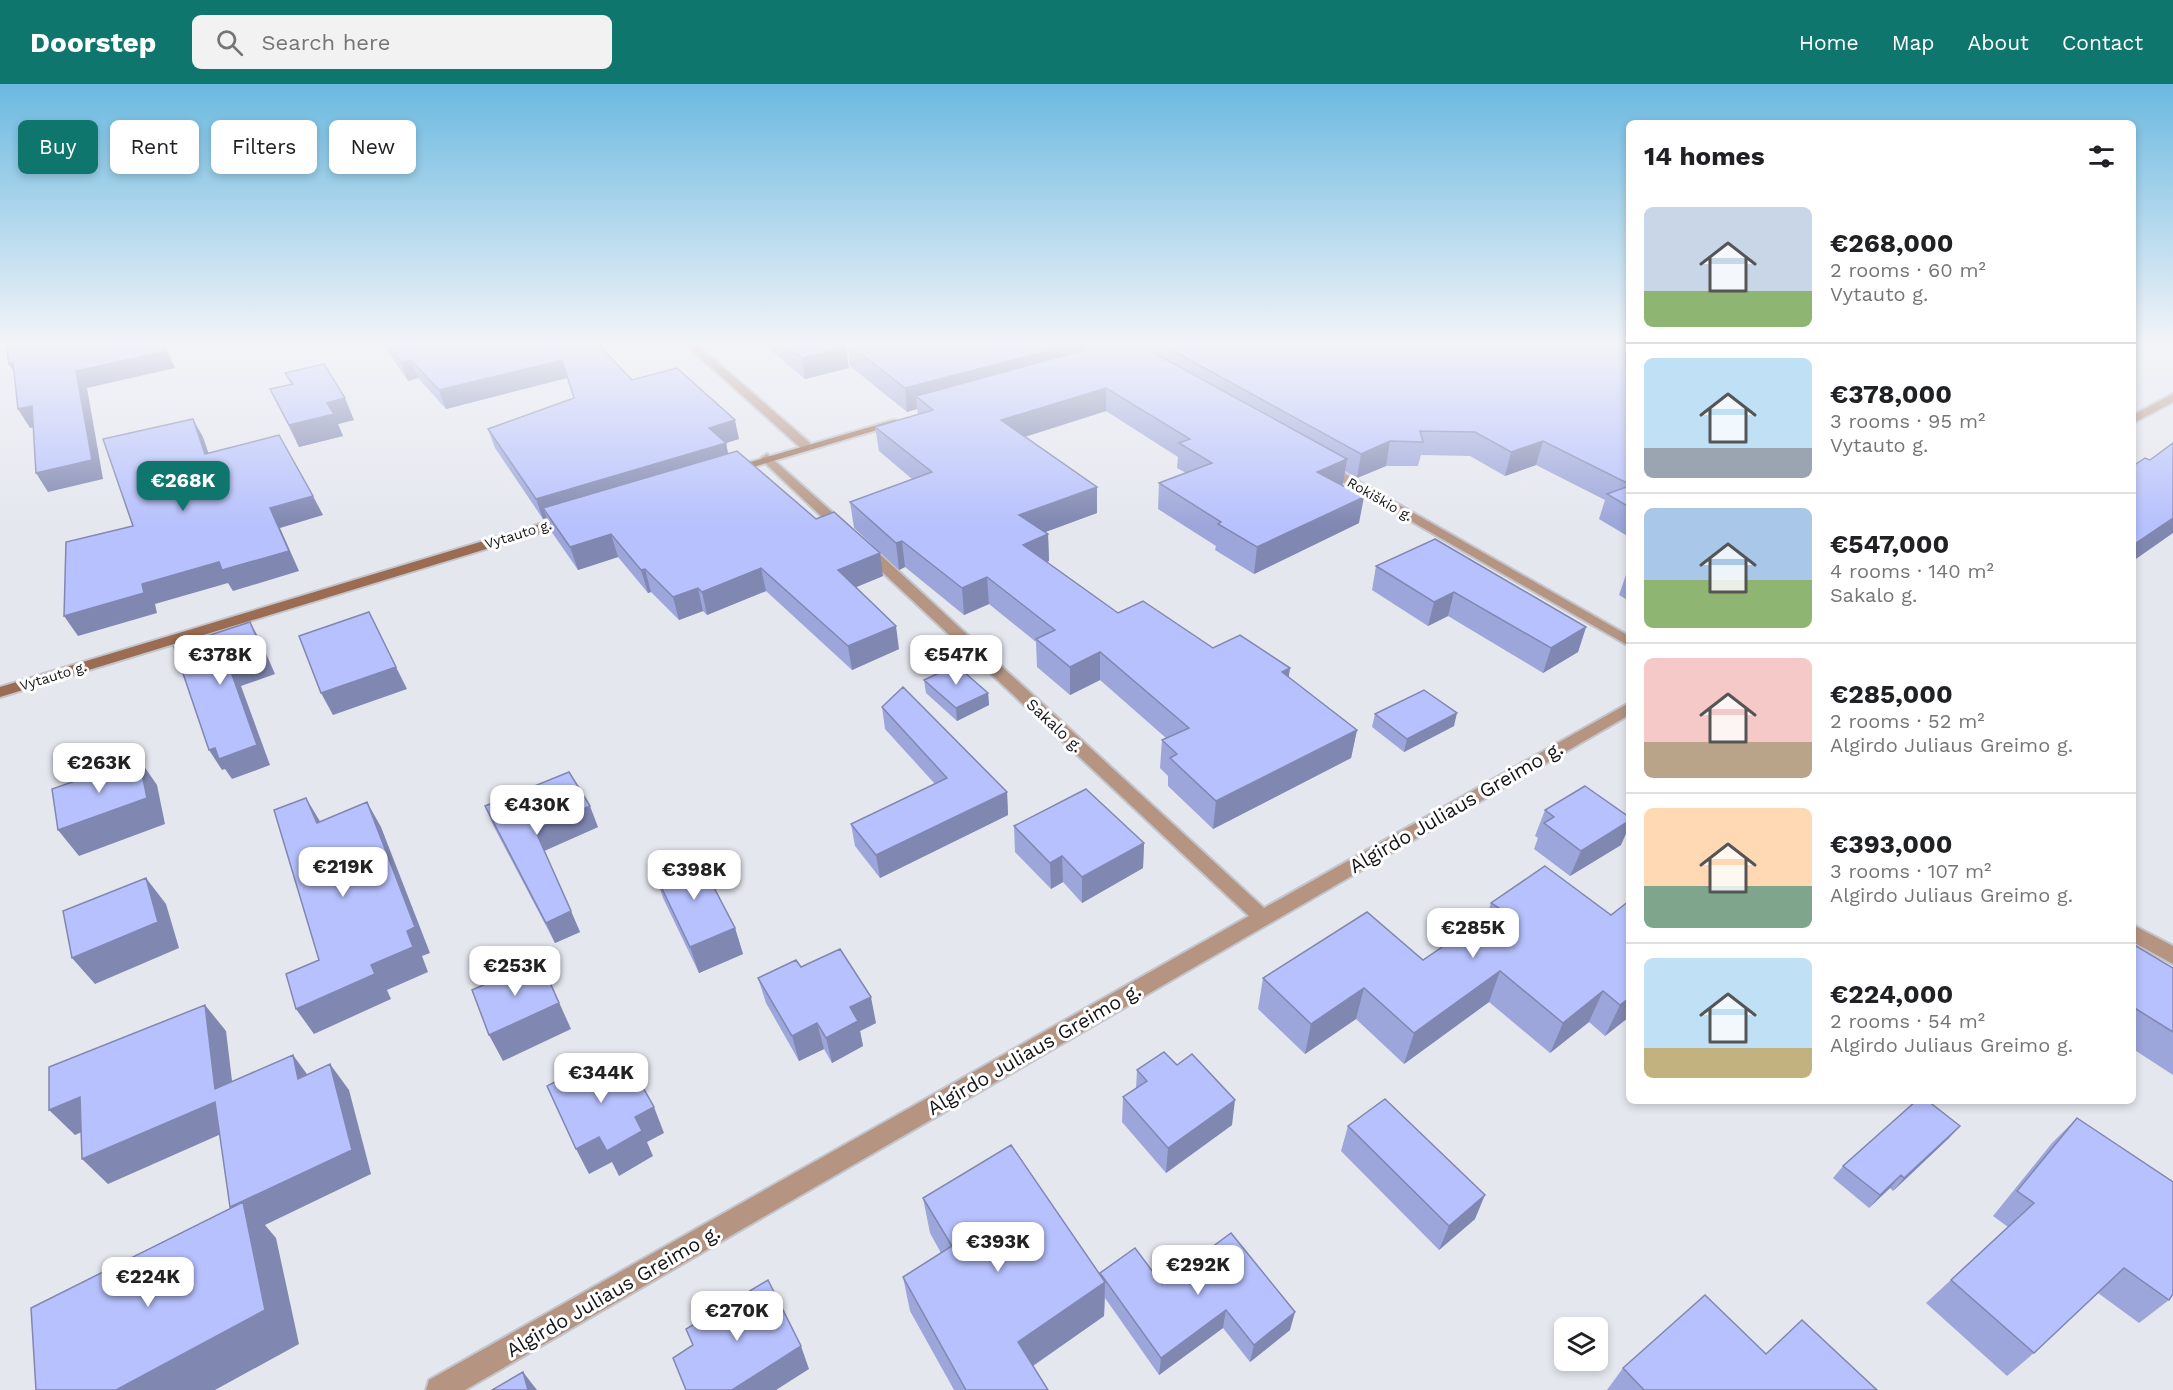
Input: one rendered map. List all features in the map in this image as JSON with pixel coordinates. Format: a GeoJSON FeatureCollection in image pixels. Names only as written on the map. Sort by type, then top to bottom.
{"type":"FeatureCollection","features":[{"type":"Feature","properties":{"kind":"main road"},"geometry":{"type":"LineString","coordinates":[[710,476],[806,446],[913,418]]}},
{"type":"Feature","properties":{"kind":"main road","name":"Vytauto g."},"geometry":{"type":"LineString","coordinates":[[0,692],[584,514]]}},
{"type":"Feature","properties":{"kind":"street"},"geometry":{"type":"LineString","coordinates":[[758,404],[806,446]]}},
{"type":"Feature","properties":{"kind":"street"},"geometry":{"type":"LineString","coordinates":[[2136,418],[2161,404]]}},
{"type":"Feature","properties":{"kind":"street","name":"Sakalo g."},"geometry":{"type":"LineString","coordinates":[[767,458],[1263,918]]}},
{"type":"Feature","properties":{"kind":"street","name":"Rokiškio g."},"geometry":{"type":"LineString","coordinates":[[1317,462],[1626,640]]}},
{"type":"Feature","properties":{"kind":"street","name":"Algirdo Juliaus Greimo g."},"geometry":{"type":"LineString","coordinates":[[439,1390],[1626,710]]}},
{"type":"Feature","properties":{"kind":"street"},"geometry":{"type":"LineString","coordinates":[[2136,935],[2173,956]]}},
{"type":"Feature","properties":{"kind":"building"},"geometry":{"type":"Polygon","coordinates":[[[17,404],[82,404],[92,460],[36,473],[32,406],[18,409],[17,404]]]}},
{"type":"Feature","properties":{"kind":"building"},"geometry":{"type":"Polygon","coordinates":[[[278,404],[328,404],[334,414],[289,425],[278,404]]]}},
{"type":"Feature","properties":{"kind":"building"},"geometry":{"type":"Polygon","coordinates":[[[558,404],[717,404],[735,420],[709,428],[726,443],[536,499],[488,429],[558,404]]]}},
{"type":"Feature","properties":{"kind":"building"},"geometry":{"type":"Polygon","coordinates":[[[926,404],[1054,404],[1001,420],[1097,487],[1019,515],[1048,534],[1023,545],[1118,613],[1143,601],[1213,648],[1240,635],[1290,668],[1282,672],[1357,730],[1216,801],[1170,758],[1177,754],[1162,740],[1189,728],[1100,652],[1070,667],[1036,639],[1055,630],[987,577],[962,588],[902,541],[896,543],[850,502],[932,472],[875,427],[933,410],[926,404]]]}},
{"type":"Feature","properties":{"kind":"building"},"geometry":{"type":"Polygon","coordinates":[[[1132,404],[1247,404],[1347,459],[1317,472],[1364,497],[1257,547],[1218,524],[1221,522],[1159,483],[1212,463],[1179,443],[1190,439],[1132,404]]]}},
{"type":"Feature","properties":{"kind":"building"},"geometry":{"type":"Polygon","coordinates":[[[1270,404],[1626,404],[1626,482],[1543,441],[1511,452],[1475,432],[1420,431],[1423,442],[1390,441],[1361,454],[1270,404]]]}},
{"type":"Feature","properties":{"kind":"building"},"geometry":{"type":"Polygon","coordinates":[[[193,419],[205,454],[279,435],[313,496],[270,508],[289,551],[222,570],[219,562],[142,584],[144,593],[64,616],[66,542],[133,526],[103,439],[193,419]]]}},
{"type":"Feature","properties":{"kind":"building"},"geometry":{"type":"Polygon","coordinates":[[[2173,443],[2173,518],[2136,543],[2136,464],[2145,458],[2150,460],[2173,443]]]}},
{"type":"Feature","properties":{"kind":"building"},"geometry":{"type":"Polygon","coordinates":[[[737,451],[816,519],[834,512],[880,553],[838,570],[896,626],[848,646],[761,568],[702,592],[698,588],[673,597],[645,569],[641,570],[611,534],[570,547],[543,508],[737,451]]]}},
{"type":"Feature","properties":{"kind":"building"},"geometry":{"type":"Polygon","coordinates":[[[1626,487],[1626,505],[1607,494],[1626,487]]]}},
{"type":"Feature","properties":{"kind":"building"},"geometry":{"type":"Polygon","coordinates":[[[1435,539],[1586,627],[1551,648],[1454,592],[1434,602],[1376,566],[1435,539]]]}},
{"type":"Feature","properties":{"kind":"building"},"geometry":{"type":"Polygon","coordinates":[[[369,612],[396,667],[321,693],[299,636],[369,612]]]}},
{"type":"Feature","properties":{"kind":"building"},"geometry":{"type":"Polygon","coordinates":[[[250,622],[264,655],[229,666],[257,745],[219,759],[215,748],[209,750],[174,647],[250,622]]]}},
{"type":"Feature","properties":{"kind":"building"},"geometry":{"type":"Polygon","coordinates":[[[956,665],[988,693],[956,708],[924,680],[956,665]]]}},
{"type":"Feature","properties":{"kind":"building"},"geometry":{"type":"Polygon","coordinates":[[[903,687],[1007,792],[876,855],[851,824],[947,778],[882,707],[903,687]]]}},
{"type":"Feature","properties":{"kind":"building"},"geometry":{"type":"Polygon","coordinates":[[[1424,690],[1457,713],[1407,739],[1375,714],[1424,690]]]}},
{"type":"Feature","properties":{"kind":"building"},"geometry":{"type":"Polygon","coordinates":[[[139,759],[147,798],[58,830],[52,789],[139,759]]]}},
{"type":"Feature","properties":{"kind":"building"},"geometry":{"type":"Polygon","coordinates":[[[569,772],[590,806],[535,830],[571,911],[546,923],[485,806],[569,772]]]}},
{"type":"Feature","properties":{"kind":"building"},"geometry":{"type":"Polygon","coordinates":[[[1585,786],[1626,815],[1626,823],[1581,851],[1544,823],[1554,817],[1545,810],[1585,786]]]}},
{"type":"Feature","properties":{"kind":"building"},"geometry":{"type":"Polygon","coordinates":[[[1086,789],[1144,843],[1082,877],[1062,856],[1050,863],[1014,826],[1086,789]]]}},
{"type":"Feature","properties":{"kind":"building"},"geometry":{"type":"Polygon","coordinates":[[[306,798],[317,823],[367,802],[415,927],[407,931],[413,947],[371,965],[375,974],[296,1009],[286,974],[319,960],[274,810],[306,798]]]}},
{"type":"Feature","properties":{"kind":"building"},"geometry":{"type":"Polygon","coordinates":[[[697,855],[735,928],[690,947],[654,872],[697,855]]]}},
{"type":"Feature","properties":{"kind":"building"},"geometry":{"type":"Polygon","coordinates":[[[1545,866],[1611,915],[1626,903],[1626,1000],[1620,1005],[1603,991],[1563,1023],[1500,971],[1414,1033],[1364,988],[1311,1024],[1263,978],[1367,912],[1423,960],[1499,908],[1491,903],[1545,866]]]}},
{"type":"Feature","properties":{"kind":"building"},"geometry":{"type":"Polygon","coordinates":[[[146,878],[158,922],[72,958],[63,911],[146,878]]]}},
{"type":"Feature","properties":{"kind":"building"},"geometry":{"type":"Polygon","coordinates":[[[2136,946],[2173,968],[2173,1032],[2136,1009],[2136,946]]]}},
{"type":"Feature","properties":{"kind":"building"},"geometry":{"type":"Polygon","coordinates":[[[840,949],[871,997],[850,1007],[858,1021],[826,1038],[817,1023],[792,1036],[758,978],[796,960],[801,967],[840,949]]]}},
{"type":"Feature","properties":{"kind":"building"},"geometry":{"type":"Polygon","coordinates":[[[540,960],[559,1003],[489,1035],[472,990],[540,960]]]}},
{"type":"Feature","properties":{"kind":"building"},"geometry":{"type":"Polygon","coordinates":[[[205,1005],[215,1089],[293,1055],[298,1079],[330,1064],[352,1150],[230,1207],[215,1102],[82,1159],[80,1097],[49,1110],[49,1067],[205,1005]]]}},
{"type":"Feature","properties":{"kind":"building"},"geometry":{"type":"Polygon","coordinates":[[[1164,1052],[1177,1065],[1192,1054],[1235,1100],[1168,1148],[1123,1097],[1147,1081],[1137,1070],[1164,1052]]]}},
{"type":"Feature","properties":{"kind":"building"},"geometry":{"type":"Polygon","coordinates":[[[595,1061],[602,1075],[628,1061],[654,1107],[635,1117],[642,1131],[607,1151],[599,1137],[576,1149],[547,1086],[595,1061]]]}},
{"type":"Feature","properties":{"kind":"building"},"geometry":{"type":"Polygon","coordinates":[[[1385,1099],[1485,1195],[1449,1226],[1348,1126],[1385,1099]]]}},
{"type":"Feature","properties":{"kind":"building"},"geometry":{"type":"Polygon","coordinates":[[[1913,1104],[1932,1104],[1960,1126],[1904,1178],[1901,1175],[1880,1195],[1843,1166],[1913,1104]]]}},
{"type":"Feature","properties":{"kind":"building"},"geometry":{"type":"Polygon","coordinates":[[[2077,1118],[2173,1182],[2173,1294],[2169,1300],[2124,1268],[2034,1353],[1951,1280],[2034,1203],[2017,1191],[2077,1118]]]}},
{"type":"Feature","properties":{"kind":"building"},"geometry":{"type":"Polygon","coordinates":[[[1011,1145],[1105,1282],[1018,1342],[1048,1390],[966,1390],[903,1277],[952,1246],[923,1198],[1011,1145]]]}},
{"type":"Feature","properties":{"kind":"building"},"geometry":{"type":"Polygon","coordinates":[[[243,1202],[265,1310],[116,1390],[36,1390],[31,1308],[243,1202]]]}},
{"type":"Feature","properties":{"kind":"building"},"geometry":{"type":"Polygon","coordinates":[[[1231,1233],[1295,1312],[1254,1345],[1226,1310],[1161,1358],[1100,1273],[1135,1248],[1162,1284],[1231,1233]]]}},
{"type":"Feature","properties":{"kind":"building"},"geometry":{"type":"Polygon","coordinates":[[[768,1280],[801,1346],[732,1390],[686,1390],[673,1358],[693,1345],[686,1329],[768,1280]]]}},
{"type":"Feature","properties":{"kind":"building"},"geometry":{"type":"Polygon","coordinates":[[[1705,1295],[1766,1354],[1802,1320],[1877,1390],[1644,1390],[1623,1368],[1705,1295]]]}},
{"type":"Feature","properties":{"kind":"building"},"geometry":{"type":"Polygon","coordinates":[[[523,1372],[528,1390],[492,1390],[523,1372]]]}}]}
